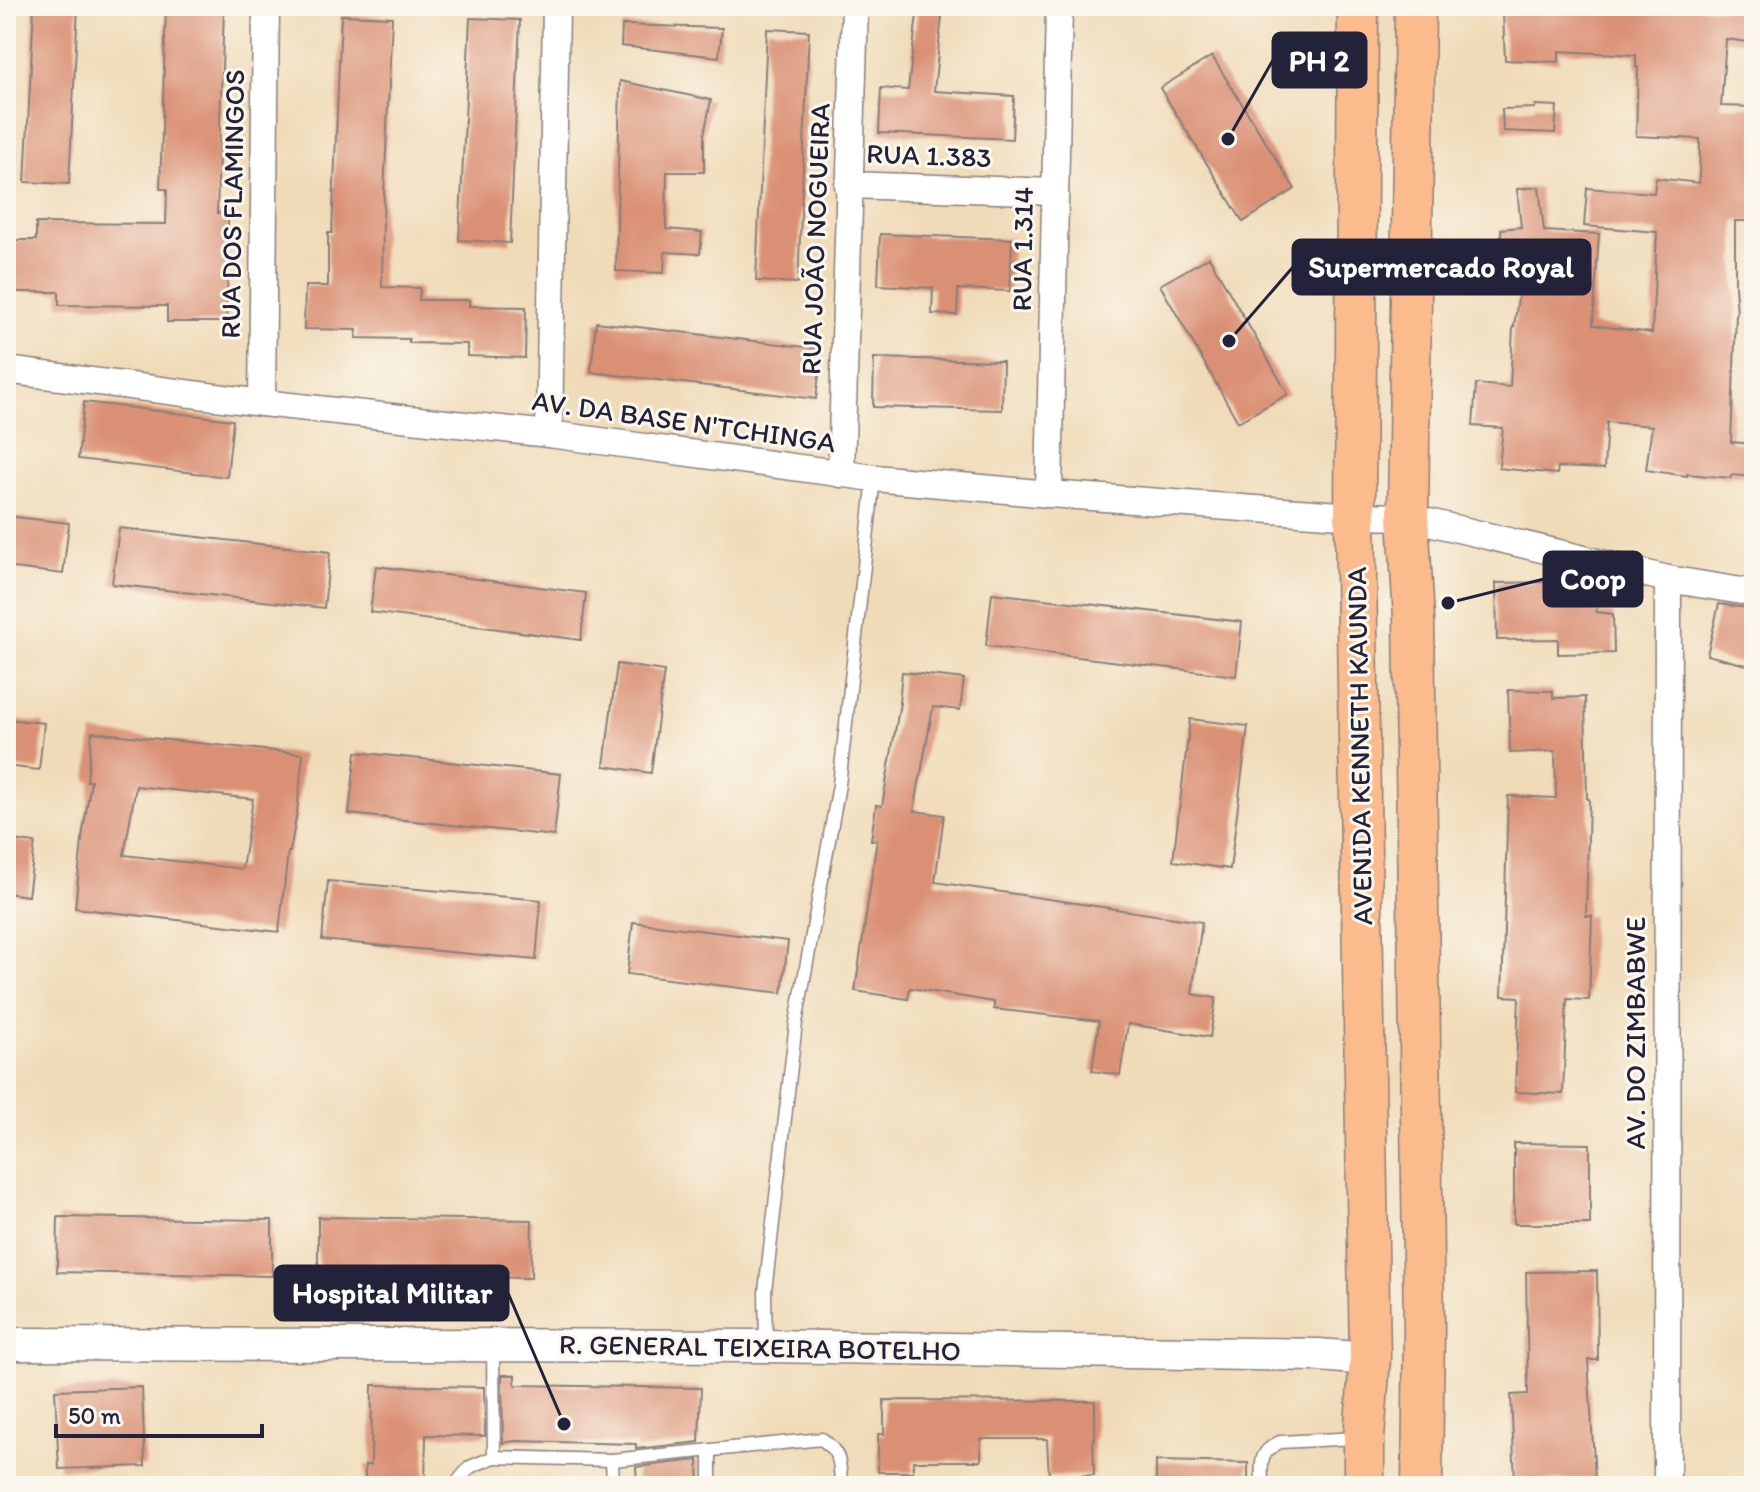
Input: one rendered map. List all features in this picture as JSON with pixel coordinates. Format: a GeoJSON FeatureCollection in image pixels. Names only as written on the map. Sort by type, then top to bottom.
{"type":"FeatureCollection","features":[{"type":"Feature","properties":{"kind":"main road","name":"AVENIDA KENNETH KAUNDA"},"geometry":{"type":"LineString","coordinates":[[1358,6],[1355,516],[1370,1359],[1364,1486]]}},
{"type":"Feature","properties":{"kind":"main road","name":"AVENIDA KENNETH KAUNDA"},"geometry":{"type":"LineString","coordinates":[[1415,6],[1408,517],[1414,619],[1424,1312],[1422,1486]]}},
{"type":"Feature","properties":{"kind":"street","name":"RUA DOS FLAMINGOS"},"geometry":{"type":"LineString","coordinates":[[262,403],[266,6]]}},
{"type":"Feature","properties":{"kind":"street"},"geometry":{"type":"LineString","coordinates":[[549,434],[556,6]]}},
{"type":"Feature","properties":{"kind":"street","name":"RUA JOÃO NOGUEIRA"},"geometry":{"type":"LineString","coordinates":[[841,474],[855,6]]}},
{"type":"Feature","properties":{"kind":"street","name":"RUA 1.314"},"geometry":{"type":"LineString","coordinates":[[1049,494],[1059,6]]}},
{"type":"Feature","properties":{"kind":"street","name":"RUA 1.383"},"geometry":{"type":"LineString","coordinates":[[848,185],[1055,192]]}},
{"type":"Feature","properties":{"kind":"street","name":"AV. DA BASE N'TCHINGA"},"geometry":{"type":"LineString","coordinates":[[6,370],[262,403],[549,434],[874,478],[1049,494],[1408,517],[1668,579],[1754,593]]}},
{"type":"Feature","properties":{"kind":"street","name":"AV. DO ZIMBABWE"},"geometry":{"type":"LineString","coordinates":[[1667,1486],[1668,579]]}},
{"type":"Feature","properties":{"kind":"street","name":"R. GENERAL TEIXEIRA BOTELHO"},"geometry":{"type":"LineString","coordinates":[[6,1344],[766,1346],[1318,1355],[1370,1359]]}},
{"type":"Feature","properties":{"kind":"lane"},"geometry":{"type":"LineString","coordinates":[[766,1346],[765,1292],[796,1023],[839,785],[874,478]]}},
{"type":"Feature","properties":{"kind":"lane"},"geometry":{"type":"LineString","coordinates":[[493,1345],[494,1457]]}},
{"type":"Feature","properties":{"kind":"lane"},"geometry":{"type":"LineString","coordinates":[[1262,1486],[1262,1456],[1280,1442],[1364,1438]]}},
{"type":"Feature","properties":{"kind":"lane"},"geometry":{"type":"LineString","coordinates":[[458,1486],[470,1467],[494,1457],[612,1460],[822,1439],[836,1450],[841,1486]]}},
{"type":"Feature","properties":{"kind":"lane"},"geometry":{"type":"LineString","coordinates":[[710,1451],[710,1486]]}},
{"type":"Feature","properties":{"kind":"lane"},"geometry":{"type":"LineString","coordinates":[[612,1460],[613,1486]]}},
{"type":"Feature","properties":{"kind":"building"},"geometry":{"type":"Polygon","coordinates":[[[34,6],[78,6],[69,184],[25,182],[34,6]]]}},
{"type":"Feature","properties":{"kind":"building"},"geometry":{"type":"Polygon","coordinates":[[[918,6],[943,6],[934,91],[1014,96],[1012,139],[879,133],[881,88],[908,90],[918,6]]]}},
{"type":"Feature","properties":{"kind":"building"},"geometry":{"type":"Polygon","coordinates":[[[1534,6],[1688,6],[1754,12],[1754,43],[1726,39],[1721,106],[1754,107],[1754,221],[1735,221],[1737,314],[1731,442],[1754,444],[1754,477],[1687,476],[1646,470],[1652,426],[1607,422],[1604,469],[1558,467],[1557,474],[1499,468],[1503,428],[1473,426],[1476,384],[1510,387],[1513,327],[1523,262],[1502,263],[1501,229],[1521,227],[1517,189],[1539,187],[1544,231],[1599,234],[1593,325],[1652,333],[1657,232],[1584,226],[1587,188],[1654,193],[1656,178],[1699,183],[1700,139],[1636,136],[1636,55],[1559,51],[1559,62],[1505,60],[1503,14],[1534,14],[1534,6]]]}},
{"type":"Feature","properties":{"kind":"building"},"geometry":{"type":"Polygon","coordinates":[[[166,7],[224,9],[217,213],[228,214],[227,322],[167,322],[167,306],[59,305],[59,292],[6,292],[6,240],[36,240],[36,223],[166,224],[167,189],[160,189],[166,7]]]}},
{"type":"Feature","properties":{"kind":"building"},"geometry":{"type":"Polygon","coordinates":[[[341,15],[392,17],[382,287],[420,288],[419,300],[470,300],[469,306],[526,307],[525,358],[467,356],[467,344],[409,343],[409,339],[356,338],[357,330],[304,329],[305,286],[328,286],[328,233],[332,233],[341,15]]]}},
{"type":"Feature","properties":{"kind":"building"},"geometry":{"type":"Polygon","coordinates":[[[470,18],[520,20],[510,243],[459,240],[470,18]]]}},
{"type":"Feature","properties":{"kind":"building"},"geometry":{"type":"Polygon","coordinates":[[[622,25],[722,28],[719,57],[621,46],[622,25]]]}},
{"type":"Feature","properties":{"kind":"building"},"geometry":{"type":"Polygon","coordinates":[[[767,29],[809,31],[798,283],[756,281],[767,29]]]}},
{"type":"Feature","properties":{"kind":"building"},"geometry":{"type":"Polygon","coordinates":[[[1212,56],[1295,189],[1243,222],[1160,88],[1212,56]]]}},
{"type":"Feature","properties":{"kind":"building"},"geometry":{"type":"Polygon","coordinates":[[[620,81],[711,100],[704,135],[704,172],[667,172],[666,229],[702,232],[700,254],[665,252],[664,273],[616,271],[620,81]]]}},
{"type":"Feature","properties":{"kind":"building"},"geometry":{"type":"Polygon","coordinates":[[[1535,105],[1557,106],[1555,133],[1503,131],[1502,109],[1535,108],[1535,105]]]}},
{"type":"Feature","properties":{"kind":"building"},"geometry":{"type":"Polygon","coordinates":[[[880,234],[1012,239],[1010,291],[958,289],[957,315],[932,314],[933,288],[878,285],[880,234]]]}},
{"type":"Feature","properties":{"kind":"building"},"geometry":{"type":"Polygon","coordinates":[[[1209,257],[1288,394],[1238,422],[1160,285],[1209,257]]]}},
{"type":"Feature","properties":{"kind":"building"},"geometry":{"type":"Polygon","coordinates":[[[596,322],[822,349],[816,399],[591,372],[596,322]]]}},
{"type":"Feature","properties":{"kind":"building"},"geometry":{"type":"Polygon","coordinates":[[[874,358],[1003,361],[1002,410],[873,407],[874,358]]]}},
{"type":"Feature","properties":{"kind":"building"},"geometry":{"type":"Polygon","coordinates":[[[84,402],[233,420],[227,477],[78,459],[84,402]]]}},
{"type":"Feature","properties":{"kind":"building"},"geometry":{"type":"Polygon","coordinates":[[[6,516],[69,523],[63,574],[6,567],[6,516]]]}},
{"type":"Feature","properties":{"kind":"building"},"geometry":{"type":"Polygon","coordinates":[[[119,528],[330,552],[324,608],[112,584],[119,528]]]}},
{"type":"Feature","properties":{"kind":"building"},"geometry":{"type":"Polygon","coordinates":[[[376,566],[586,593],[581,640],[370,612],[376,566]]]}},
{"type":"Feature","properties":{"kind":"building"},"geometry":{"type":"Polygon","coordinates":[[[1552,582],[1553,593],[1597,592],[1596,612],[1613,614],[1614,653],[1558,654],[1558,639],[1497,640],[1496,583],[1552,582]]]}},
{"type":"Feature","properties":{"kind":"building"},"geometry":{"type":"Polygon","coordinates":[[[992,593],[1242,622],[1236,676],[986,646],[992,593]]]}},
{"type":"Feature","properties":{"kind":"building"},"geometry":{"type":"Polygon","coordinates":[[[1719,604],[1754,609],[1754,667],[1707,655],[1719,604]]]}},
{"type":"Feature","properties":{"kind":"building"},"geometry":{"type":"Polygon","coordinates":[[[617,664],[664,671],[651,773],[604,766],[617,664]]]}},
{"type":"Feature","properties":{"kind":"building"},"geometry":{"type":"Polygon","coordinates":[[[902,672],[964,679],[960,710],[933,707],[914,811],[944,815],[935,882],[1202,922],[1192,994],[1216,998],[1210,1037],[1128,1024],[1120,1075],[1092,1071],[1099,1021],[994,1009],[994,1002],[910,988],[908,999],[855,991],[877,840],[871,840],[876,805],[882,806],[900,703],[902,672]]]}},
{"type":"Feature","properties":{"kind":"building"},"geometry":{"type":"Polygon","coordinates":[[[1508,690],[1553,691],[1553,698],[1585,697],[1589,799],[1586,916],[1592,916],[1589,1000],[1567,999],[1563,1094],[1515,1092],[1519,997],[1502,996],[1508,796],[1556,798],[1555,751],[1510,753],[1508,690]]]}},
{"type":"Feature","properties":{"kind":"building"},"geometry":{"type":"Polygon","coordinates":[[[6,719],[44,723],[39,770],[6,766],[6,719]]]}},
{"type":"Feature","properties":{"kind":"building"},"geometry":{"type":"Polygon","coordinates":[[[1190,719],[1248,726],[1230,869],[1173,861],[1190,719]]]}},
{"type":"Feature","properties":{"kind":"building"},"geometry":{"type":"Polygon","coordinates":[[[92,732],[303,754],[279,932],[75,908],[91,781],[87,781],[92,732]],[[136,786],[124,855],[242,869],[253,799],[136,786]]]}},
{"type":"Feature","properties":{"kind":"building"},"geometry":{"type":"Polygon","coordinates":[[[356,752],[561,774],[554,836],[349,814],[356,752]]]}},
{"type":"Feature","properties":{"kind":"building"},"geometry":{"type":"Polygon","coordinates":[[[6,839],[35,843],[28,896],[6,893],[6,839]]]}},
{"type":"Feature","properties":{"kind":"building"},"geometry":{"type":"Polygon","coordinates":[[[328,881],[541,900],[536,960],[322,940],[328,881]]]}},
{"type":"Feature","properties":{"kind":"building"},"geometry":{"type":"Polygon","coordinates":[[[633,922],[788,941],[782,993],[627,974],[633,922]]]}},
{"type":"Feature","properties":{"kind":"building"},"geometry":{"type":"Polygon","coordinates":[[[1514,1143],[1590,1144],[1590,1224],[1514,1224],[1514,1143]]]}},
{"type":"Feature","properties":{"kind":"building"},"geometry":{"type":"Polygon","coordinates":[[[58,1217],[272,1220],[272,1276],[57,1272],[58,1217]]]}},
{"type":"Feature","properties":{"kind":"building"},"geometry":{"type":"Polygon","coordinates":[[[318,1217],[532,1220],[531,1278],[318,1275],[318,1217]]]}},
{"type":"Feature","properties":{"kind":"building"},"geometry":{"type":"Polygon","coordinates":[[[1597,1271],[1598,1360],[1588,1360],[1595,1479],[1515,1482],[1511,1395],[1528,1394],[1526,1272],[1597,1271]]]}},
{"type":"Feature","properties":{"kind":"building"},"geometry":{"type":"Polygon","coordinates":[[[502,1375],[515,1375],[515,1385],[701,1388],[699,1442],[636,1449],[636,1444],[503,1443],[502,1375]]]}},
{"type":"Feature","properties":{"kind":"building"},"geometry":{"type":"Polygon","coordinates":[[[372,1385],[484,1387],[485,1436],[426,1435],[425,1486],[365,1486],[365,1465],[371,1465],[372,1385]]]}},
{"type":"Feature","properties":{"kind":"building"},"geometry":{"type":"Polygon","coordinates":[[[142,1387],[145,1466],[59,1469],[55,1390],[142,1387]]]}},
{"type":"Feature","properties":{"kind":"building"},"geometry":{"type":"Polygon","coordinates":[[[884,1400],[1095,1401],[1094,1475],[1049,1477],[1047,1439],[981,1439],[981,1461],[913,1461],[913,1472],[878,1472],[878,1434],[884,1434],[884,1400]]]}},
{"type":"Feature","properties":{"kind":"building"},"geometry":{"type":"Polygon","coordinates":[[[698,1460],[699,1486],[637,1486],[636,1467],[698,1460]]]}},
{"type":"Feature","properties":{"kind":"building"},"geometry":{"type":"Polygon","coordinates":[[[1156,1461],[1248,1463],[1248,1486],[1156,1486],[1156,1461]]]}},
{"type":"Feature","properties":{"kind":"place","name":"PH 2"},"geometry":{"type":"Point","coordinates":[1228,139]}},
{"type":"Feature","properties":{"kind":"place","name":"Supermercado Royal"},"geometry":{"type":"Point","coordinates":[1229,341]}},
{"type":"Feature","properties":{"kind":"place","name":"Coop"},"geometry":{"type":"Point","coordinates":[1448,603]}},
{"type":"Feature","properties":{"kind":"place","name":"Hospital Militar"},"geometry":{"type":"Point","coordinates":[564,1424]}}]}
